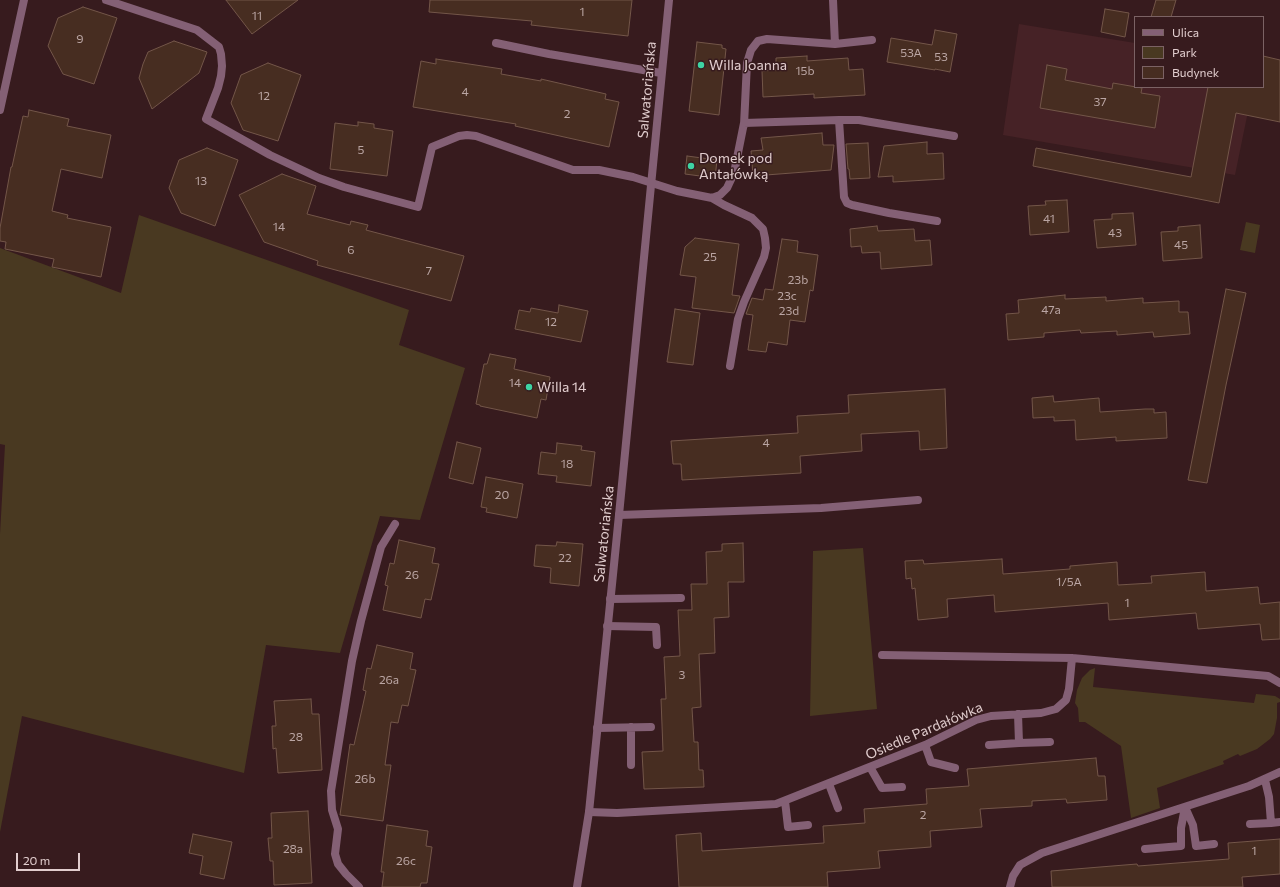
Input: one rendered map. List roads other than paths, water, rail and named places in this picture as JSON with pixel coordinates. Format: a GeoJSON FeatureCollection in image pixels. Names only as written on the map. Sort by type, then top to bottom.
{"type":"FeatureCollection","features":[{"type":"Feature","properties":{"kind":"street"},"geometry":{"type":"LineString","coordinates":[[0,110],[24,0]]}},
{"type":"Feature","properties":{"kind":"street","name":"Salwatoriańska"},"geometry":{"type":"LineString","coordinates":[[577,887],[589,812],[607,626],[620,515],[669,0]]}},
{"type":"Feature","properties":{"kind":"street"},"geometry":{"type":"LineString","coordinates":[[833,0],[835,44]]}},
{"type":"Feature","properties":{"kind":"street"},"geometry":{"type":"LineString","coordinates":[[109,1],[197,30],[208,38],[218,47],[222,54],[222,66],[218,88],[206,119],[287,163],[344,187],[418,206],[432,147],[459,136],[467,135],[476,136],[573,170],[599,170],[633,177],[695,195],[712,198],[752,218],[760,225],[766,238],[766,248],[764,257],[738,319],[730,366]]}},
{"type":"Feature","properties":{"kind":"street"},"geometry":{"type":"LineString","coordinates":[[712,198],[720,195],[726,188],[734,173],[744,125],[748,64],[751,50],[758,41],[767,39],[835,44],[872,40]]}},
{"type":"Feature","properties":{"kind":"street"},"geometry":{"type":"LineString","coordinates":[[496,43],[549,54],[661,73]]}},
{"type":"Feature","properties":{"kind":"street"},"geometry":{"type":"LineString","coordinates":[[839,120],[844,196],[847,203],[852,206],[937,221]]}},
{"type":"Feature","properties":{"kind":"street"},"geometry":{"type":"LineString","coordinates":[[744,125],[744,123],[860,120],[954,136]]}},
{"type":"Feature","properties":{"kind":"street"},"geometry":{"type":"LineString","coordinates":[[620,515],[821,508],[918,500]]}},
{"type":"Feature","properties":{"kind":"street"},"geometry":{"type":"LineString","coordinates":[[359,887],[338,864],[335,854],[338,829],[332,810],[331,791],[352,661],[361,622],[381,547],[395,524]]}},
{"type":"Feature","properties":{"kind":"street"},"geometry":{"type":"LineString","coordinates":[[610,599],[681,598]]}},
{"type":"Feature","properties":{"kind":"street"},"geometry":{"type":"LineString","coordinates":[[607,626],[656,628],[657,645]]}},
{"type":"Feature","properties":{"kind":"street"},"geometry":{"type":"LineString","coordinates":[[882,655],[1072,658],[1268,676],[1280,683]]}},
{"type":"Feature","properties":{"kind":"street","name":"Osiedle Pardałówka"},"geometry":{"type":"LineString","coordinates":[[589,812],[617,813],[776,804],[925,745],[976,720],[991,716],[1041,713],[1056,709],[1066,700],[1071,677],[1072,658]]}},
{"type":"Feature","properties":{"kind":"street"},"geometry":{"type":"LineString","coordinates":[[1018,714],[1019,743]]}},
{"type":"Feature","properties":{"kind":"street"},"geometry":{"type":"LineString","coordinates":[[631,727],[631,765]]}},
{"type":"Feature","properties":{"kind":"street"},"geometry":{"type":"LineString","coordinates":[[597,728],[651,727]]}},
{"type":"Feature","properties":{"kind":"street"},"geometry":{"type":"LineString","coordinates":[[989,745],[1050,742]]}},
{"type":"Feature","properties":{"kind":"street"},"geometry":{"type":"LineString","coordinates":[[925,745],[931,762],[955,768]]}},
{"type":"Feature","properties":{"kind":"street"},"geometry":{"type":"LineString","coordinates":[[870,767],[882,788],[902,787]]}},
{"type":"Feature","properties":{"kind":"street"},"geometry":{"type":"LineString","coordinates":[[1010,887],[1013,876],[1020,864],[1042,853],[1185,807],[1264,780],[1280,772]]}},
{"type":"Feature","properties":{"kind":"street"},"geometry":{"type":"LineString","coordinates":[[1264,780],[1269,797],[1271,823]]}},
{"type":"Feature","properties":{"kind":"street"},"geometry":{"type":"LineString","coordinates":[[829,784],[838,808]]}},
{"type":"Feature","properties":{"kind":"street"},"geometry":{"type":"LineString","coordinates":[[785,801],[788,827],[808,825]]}},
{"type":"Feature","properties":{"kind":"street"},"geometry":{"type":"LineString","coordinates":[[1185,807],[1193,825],[1196,846],[1214,844]]}},
{"type":"Feature","properties":{"kind":"street"},"geometry":{"type":"LineString","coordinates":[[1145,849],[1181,846],[1181,828],[1185,807]]}},
{"type":"Feature","properties":{"kind":"street"},"geometry":{"type":"LineString","coordinates":[[1250,824],[1280,822]]}},
{"type":"Feature","properties":{"kind":"place","name":"Willa Joanna"},"geometry":{"type":"Point","coordinates":[701,65]}},
{"type":"Feature","properties":{"kind":"place","name":"Domek pod Antałówką"},"geometry":{"type":"Point","coordinates":[691,166]}},
{"type":"Feature","properties":{"kind":"place","name":"Willa 14"},"geometry":{"type":"Point","coordinates":[529,387]}}]}
